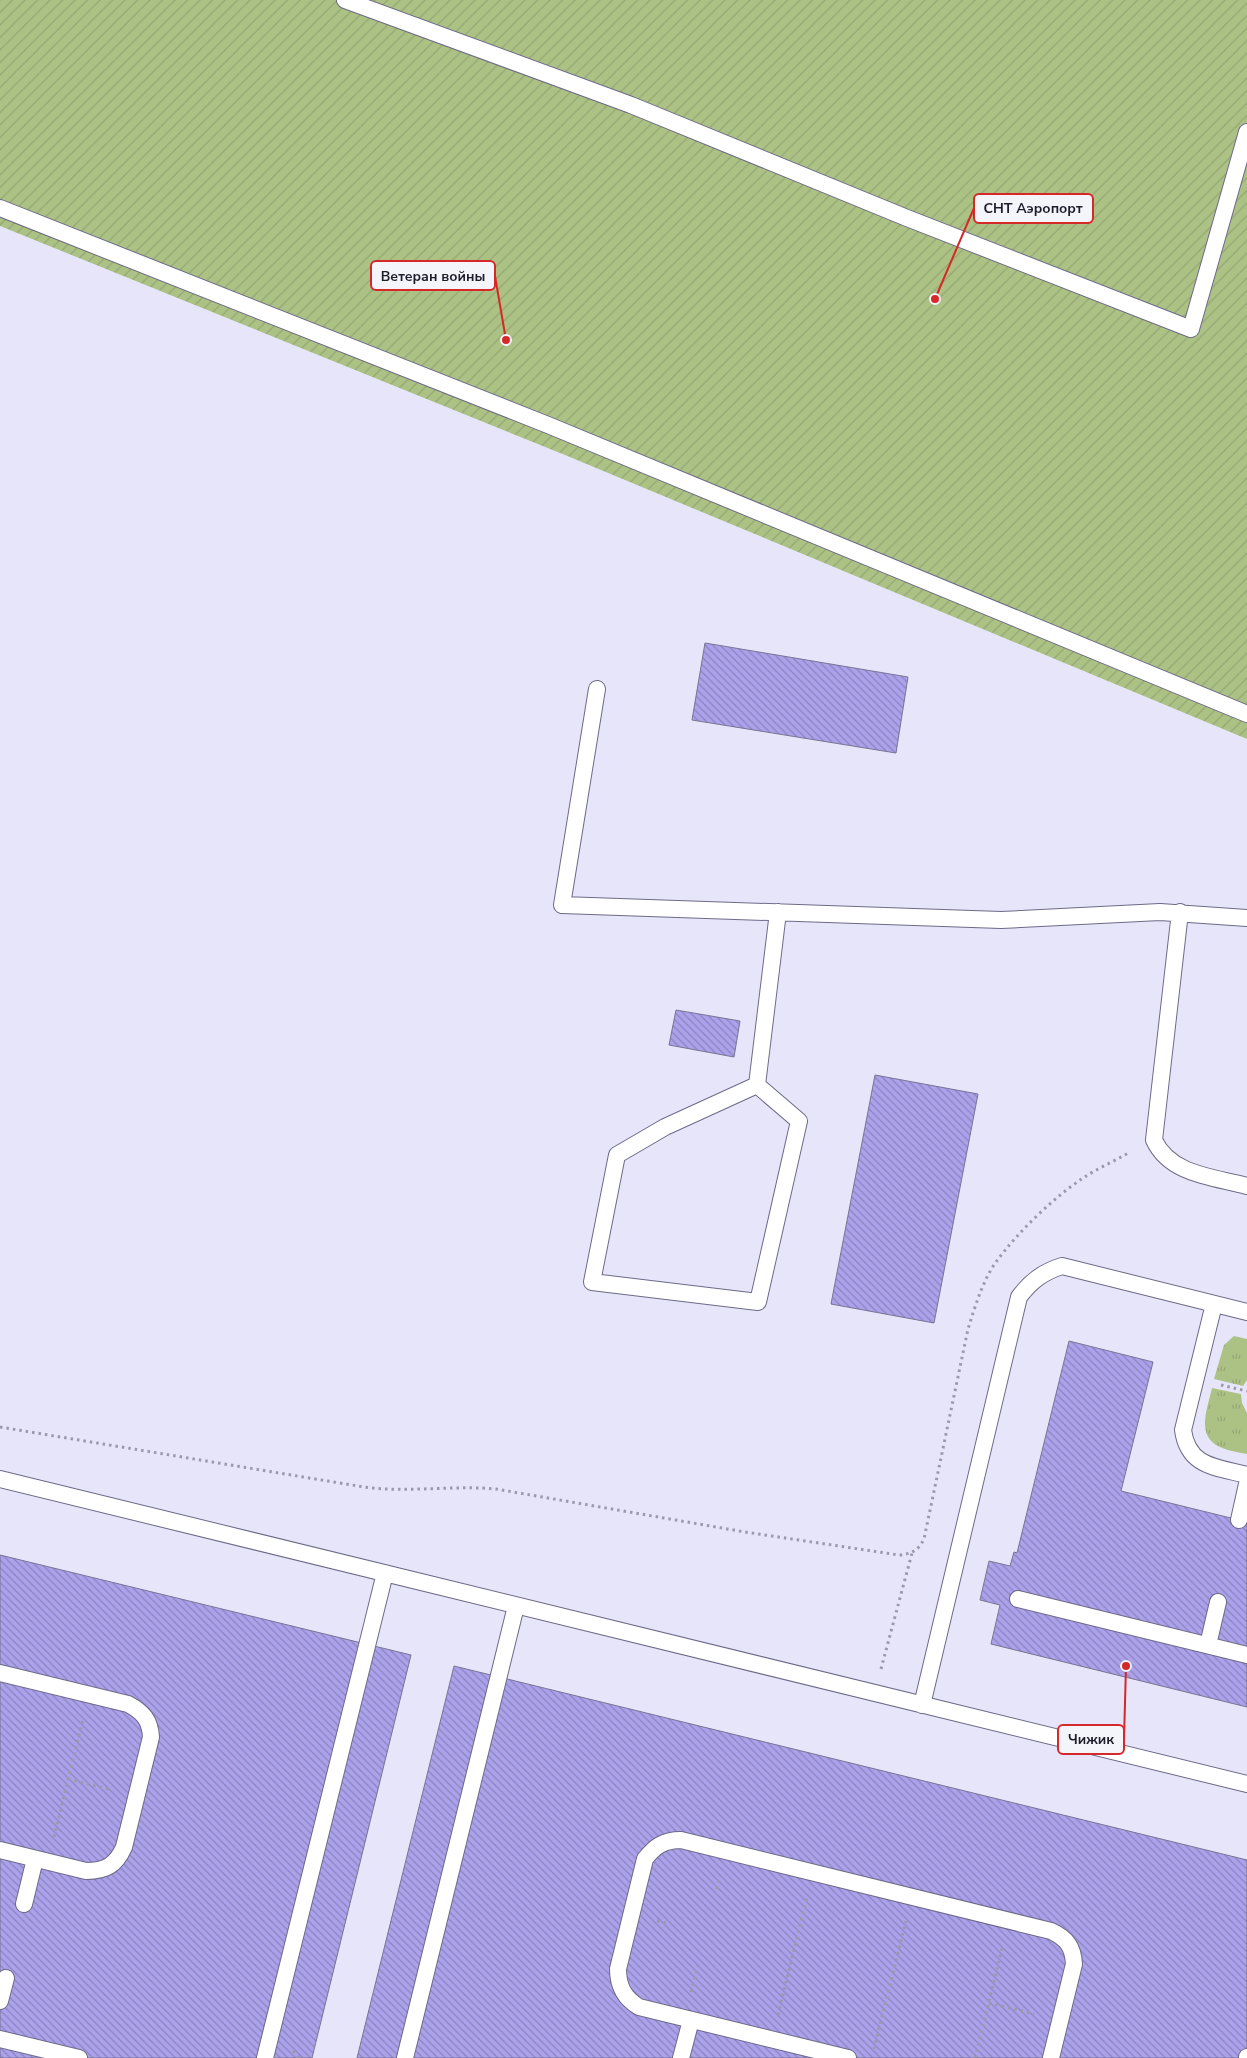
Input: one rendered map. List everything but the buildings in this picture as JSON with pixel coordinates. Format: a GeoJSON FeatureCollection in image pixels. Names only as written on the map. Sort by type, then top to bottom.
{"type":"FeatureCollection","features":[{"type":"Feature","properties":{"kind":"lane"},"geometry":{"type":"LineString","coordinates":[[345,0],[631,105],[908,218],[1190,329],[1247,132]]}},
{"type":"Feature","properties":{"kind":"lane"},"geometry":{"type":"LineString","coordinates":[[0,208],[548,425],[1247,714]]}},
{"type":"Feature","properties":{"kind":"lane"},"geometry":{"type":"LineString","coordinates":[[597,689],[562,905],[1001,920],[1180,912],[1247,918]]}},
{"type":"Feature","properties":{"kind":"lane"},"geometry":{"type":"LineString","coordinates":[[757,1086],[778,912]]}},
{"type":"Feature","properties":{"kind":"lane"},"geometry":{"type":"LineString","coordinates":[[1180,912],[1154,1140],[1164,1156],[1181,1168],[1247,1186]]}},
{"type":"Feature","properties":{"kind":"lane"},"geometry":{"type":"LineString","coordinates":[[757,1086],[798,1121],[758,1302],[592,1282],[617,1155],[665,1127],[757,1086]]}},
{"type":"Feature","properties":{"kind":"lane"},"geometry":{"type":"LineString","coordinates":[[922,1705],[1019,1297],[1035,1278],[1051,1269],[1062,1266],[1247,1312]]}},
{"type":"Feature","properties":{"kind":"lane"},"geometry":{"type":"LineString","coordinates":[[1214,1304],[1183,1430],[1184,1440],[1189,1451],[1196,1459],[1206,1465],[1247,1475]]}},
{"type":"Feature","properties":{"kind":"lane"},"geometry":{"type":"LineString","coordinates":[[0,1479],[1247,1784]]}},
{"type":"Feature","properties":{"kind":"lane"},"geometry":{"type":"LineString","coordinates":[[1238,1520],[1247,1484]]}},
{"type":"Feature","properties":{"kind":"lane"},"geometry":{"type":"LineString","coordinates":[[265,2058],[385,1573]]}},
{"type":"Feature","properties":{"kind":"lane"},"geometry":{"type":"LineString","coordinates":[[1018,1599],[1247,1655]]}},
{"type":"Feature","properties":{"kind":"lane"},"geometry":{"type":"LineString","coordinates":[[1208,1645],[1218,1602]]}},
{"type":"Feature","properties":{"kind":"lane"},"geometry":{"type":"LineString","coordinates":[[405,2058],[516,1606]]}},
{"type":"Feature","properties":{"kind":"lane"},"geometry":{"type":"LineString","coordinates":[[0,1673],[128,1704],[139,1710],[148,1722],[151,1738],[124,1847],[120,1858],[111,1866],[100,1871],[86,1871],[0,1850]]}},
{"type":"Feature","properties":{"kind":"lane"},"geometry":{"type":"LineString","coordinates":[[848,2058],[639,2007],[627,1998],[618,1978],[618,1969],[645,1859],[651,1852],[664,1842],[681,1840],[1009,1920],[1051,1931],[1062,1936],[1070,1944],[1074,1964],[1051,2058]]}},
{"type":"Feature","properties":{"kind":"lane"},"geometry":{"type":"LineString","coordinates":[[24,1904],[41,1860]]}},
{"type":"Feature","properties":{"kind":"lane"},"geometry":{"type":"LineString","coordinates":[[0,2001],[6,1978]]}},
{"type":"Feature","properties":{"kind":"lane"},"geometry":{"type":"LineString","coordinates":[[681,2058],[691,2020]]}},
{"type":"Feature","properties":{"kind":"lane"},"geometry":{"type":"LineString","coordinates":[[0,2039],[79,2058]]}},
{"type":"Feature","properties":{"kind":"path"},"geometry":{"type":"LineString","coordinates":[[0,1427],[373,1489],[464,1487],[496,1489],[755,1534],[898,1555],[912,1553],[921,1546],[924,1539],[968,1329],[975,1305],[995,1263],[1020,1234],[1050,1205],[1083,1178],[1154,1140]]}},
{"type":"Feature","properties":{"kind":"path"},"geometry":{"type":"LineString","coordinates":[[875,1693],[912,1553]]}},
{"type":"Feature","properties":{"kind":"path"},"geometry":{"type":"LineString","coordinates":[[41,1860],[68,1779],[89,1694]]}},
{"type":"Feature","properties":{"kind":"path"},"geometry":{"type":"LineString","coordinates":[[68,1779],[136,1796]]}},
{"type":"Feature","properties":{"kind":"path"},"geometry":{"type":"LineString","coordinates":[[772,2040],[814,1872]]}},
{"type":"Feature","properties":{"kind":"path"},"geometry":{"type":"LineString","coordinates":[[872,2058],[912,1897]]}},
{"type":"Feature","properties":{"kind":"path"},"geometry":{"type":"LineString","coordinates":[[975,2058],[1009,1920]]}},
{"type":"Feature","properties":{"kind":"path"},"geometry":{"type":"LineString","coordinates":[[989,2003],[1061,2020]]}},
{"type":"Feature","properties":{"kind":"green space"},"geometry":{"type":"Polygon","coordinates":[[[0,0],[1247,0],[1247,739],[565,455],[0,226],[0,0]]]}},
{"type":"Feature","properties":{"kind":"green space"},"geometry":{"type":"Polygon","coordinates":[[[1234,1336],[1247,1339],[1247,1380],[1243,1386],[1214,1379],[1224,1345],[1234,1336]]]}},
{"type":"Feature","properties":{"kind":"green space"},"geometry":{"type":"Polygon","coordinates":[[[1212,1388],[1241,1394],[1242,1403],[1247,1413],[1247,1454],[1220,1447],[1212,1442],[1208,1436],[1205,1429],[1205,1420],[1212,1388]]]}},
{"type":"Feature","properties":{"kind":"place","name":"СНТ Аэропорт"},"geometry":{"type":"Point","coordinates":[935,299]}},
{"type":"Feature","properties":{"kind":"place","name":"Ветеран войны"},"geometry":{"type":"Point","coordinates":[506,340]}},
{"type":"Feature","properties":{"kind":"place","name":"Чижик"},"geometry":{"type":"Point","coordinates":[1126,1666]}}]}
